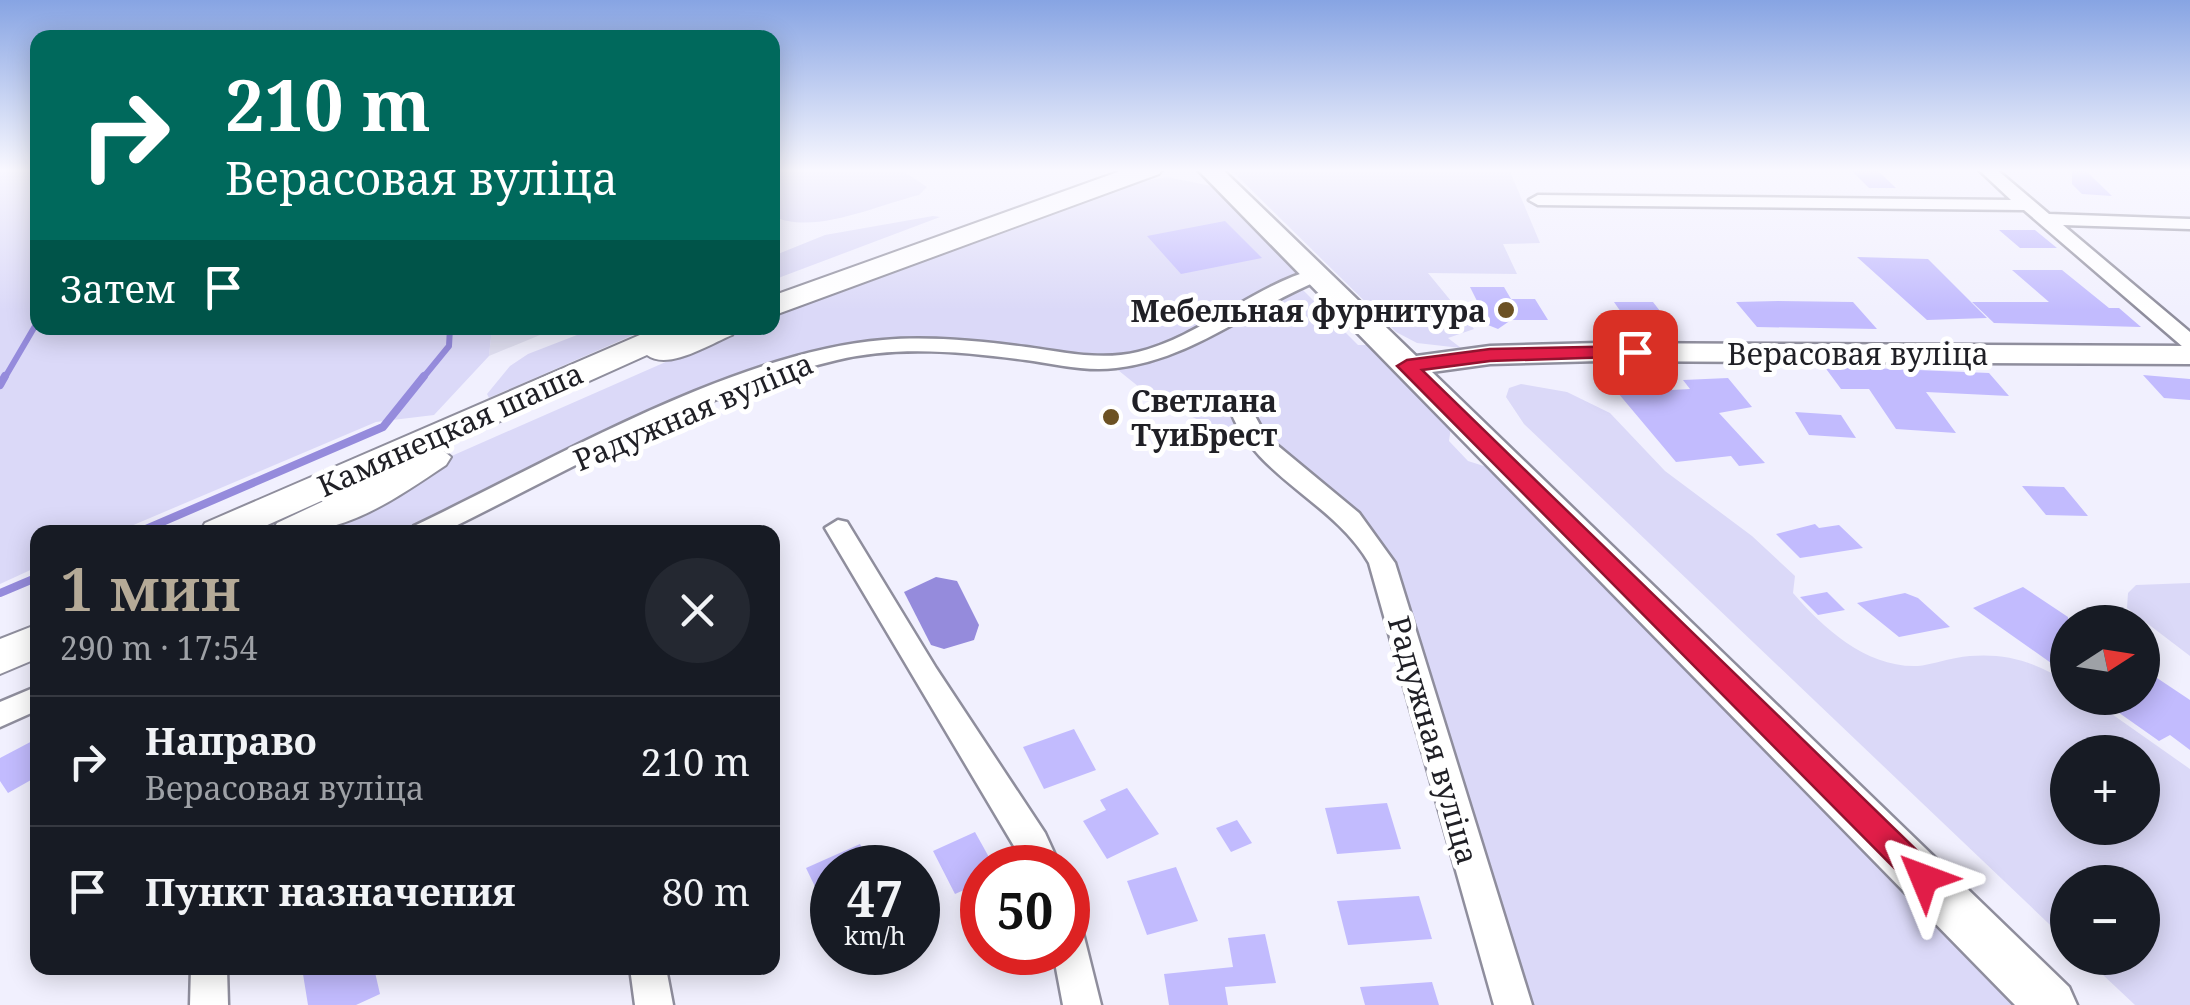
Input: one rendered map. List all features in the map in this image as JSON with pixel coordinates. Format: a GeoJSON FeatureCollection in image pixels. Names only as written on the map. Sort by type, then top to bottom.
{"type":"FeatureCollection","features":[{"type":"Feature","properties":{"kind":"main road"},"geometry":{"type":"LineString","coordinates":[[780,287],[965,216]]}},
{"type":"Feature","properties":{"kind":"main road"},"geometry":{"type":"LineString","coordinates":[[780,304],[1010,216]]}},
{"type":"Feature","properties":{"kind":"main road"},"geometry":{"type":"LineString","coordinates":[[1258,216],[2051,1005]]}},
{"type":"Feature","properties":{"kind":"main road","name":"Камянецкая шаша"},"geometry":{"type":"LineString","coordinates":[[236,525],[665,335]]}},
{"type":"Feature","properties":{"kind":"main road","name":"Камянецкая шаша"},"geometry":{"type":"LineString","coordinates":[[284,525],[705,335]]}},
{"type":"Feature","properties":{"kind":"main road","name":"Верасовая вуліца"},"geometry":{"type":"LineString","coordinates":[[1407,366],[1449,358],[1599,352],[2190,355]]}},
{"type":"Feature","properties":{"kind":"main road"},"geometry":{"type":"LineString","coordinates":[[306,525],[382,490],[432,458]]}},
{"type":"Feature","properties":{"kind":"main road"},"geometry":{"type":"LineString","coordinates":[[0,635],[30,621]]}},
{"type":"Feature","properties":{"kind":"main road"},"geometry":{"type":"LineString","coordinates":[[0,658],[30,643]]}},
{"type":"Feature","properties":{"kind":"main road"},"geometry":{"type":"LineString","coordinates":[[0,674],[30,668]]}},
{"type":"Feature","properties":{"kind":"street"},"geometry":{"type":"LineString","coordinates":[[2043,216],[2190,343]]}},
{"type":"Feature","properties":{"kind":"street"},"geometry":{"type":"LineString","coordinates":[[2046,219],[2190,224]]}},
{"type":"Feature","properties":{"kind":"street","name":"Радужная вуліца"},"geometry":{"type":"LineString","coordinates":[[438,525],[688,406],[788,366],[839,352],[924,345],[1094,362],[1128,360],[1161,350],[1274,291],[1316,275]]}},
{"type":"Feature","properties":{"kind":"street","name":"Радужная вуліца"},"geometry":{"type":"LineString","coordinates":[[1241,410],[1252,436],[1345,513],[1366,536],[1382,563],[1513,1005]]}},
{"type":"Feature","properties":{"kind":"street"},"geometry":{"type":"LineString","coordinates":[[838,528],[926,676],[1035,845]]}},
{"type":"Feature","properties":{"kind":"street"},"geometry":{"type":"LineString","coordinates":[[0,715],[30,701]]}},
{"type":"Feature","properties":{"kind":"street"},"geometry":{"type":"LineString","coordinates":[[209,975],[209,1005]]}},
{"type":"Feature","properties":{"kind":"street"},"geometry":{"type":"LineString","coordinates":[[649,975],[654,1005]]}},
{"type":"Feature","properties":{"kind":"street"},"geometry":{"type":"LineString","coordinates":[[1076,975],[1082,1005]]}},
{"type":"Feature","properties":{"kind":"shaded area"},"geometry":{"type":"Polygon","coordinates":[[[0,216],[30,216],[30,335],[491,335],[489,356],[434,415],[376,422],[133,525],[30,525],[30,570],[0,584],[0,216]]]}},
{"type":"Feature","properties":{"kind":"shaded area"},"geometry":{"type":"Polygon","coordinates":[[[780,216],[849,216],[807,223],[780,216]]]}},
{"type":"Feature","properties":{"kind":"shaded area"},"geometry":{"type":"Polygon","coordinates":[[[1045,216],[1244,216],[1310,283],[1302,289],[1358,345],[1373,345],[1451,427],[1449,441],[1468,461],[1490,468],[2014,1005],[1534,1005],[1469,810],[1401,578],[1375,533],[1340,495],[1291,459],[1226,434],[1149,395],[1098,354],[927,340],[794,359],[427,525],[316,525],[438,462],[727,335],[780,335],[780,313],[1045,216]]]}},
{"type":"Feature","properties":{"kind":"shaded area"},"geometry":{"type":"Polygon","coordinates":[[[1278,216],[1529,216],[1540,243],[1503,244],[1517,274],[1428,273],[1474,329],[1448,338],[1461,348],[1417,343],[1396,332],[1278,216]]]}},
{"type":"Feature","properties":{"kind":"shaded area"},"geometry":{"type":"Polygon","coordinates":[[[940,217],[780,277],[780,253],[825,235],[940,217]]]}},
{"type":"Feature","properties":{"kind":"shaded area"},"geometry":{"type":"Polygon","coordinates":[[[491,335],[540,335],[489,356],[491,335]]]}},
{"type":"Feature","properties":{"kind":"shaded area"},"geometry":{"type":"Polygon","coordinates":[[[577,335],[633,335],[489,398],[487,394],[510,366],[528,354],[577,335]]]}},
{"type":"Feature","properties":{"kind":"shaded area"},"geometry":{"type":"Polygon","coordinates":[[[1521,384],[1567,392],[1610,413],[1665,471],[1752,536],[1795,576],[1793,593],[1818,620],[1864,653],[1899,665],[1986,656],[2028,663],[2050,673],[2050,715],[2113,715],[2142,735],[2050,735],[2050,845],[2160,845],[2160,748],[2190,769],[2190,1005],[2135,1005],[2103,975],[2160,975],[2160,865],[2050,865],[2050,925],[1524,424],[1506,397],[1509,388],[1521,384]]]}},
{"type":"Feature","properties":{"kind":"shaded area"},"geometry":{"type":"Polygon","coordinates":[[[936,577],[957,581],[979,625],[974,640],[944,649],[931,645],[904,592],[936,577]]]}},
{"type":"Feature","properties":{"kind":"shaded area"},"geometry":{"type":"Polygon","coordinates":[[[2190,583],[2190,656],[2160,633],[2160,605],[2127,605],[2128,593],[2136,585],[2190,583]]]}},
{"type":"Feature","properties":{"kind":"building"},"geometry":{"type":"Polygon","coordinates":[[[1225,221],[1262,258],[1181,274],[1147,236],[1225,221]]]}},
{"type":"Feature","properties":{"kind":"building"},"geometry":{"type":"Polygon","coordinates":[[[1999,230],[2035,230],[2057,248],[2020,248],[1999,230]]]}},
{"type":"Feature","properties":{"kind":"building"},"geometry":{"type":"Polygon","coordinates":[[[1857,257],[1928,259],[1987,318],[1927,320],[1857,257]]]}},
{"type":"Feature","properties":{"kind":"building"},"geometry":{"type":"Polygon","coordinates":[[[2012,270],[2062,270],[2109,308],[2119,308],[2141,327],[1994,323],[1972,302],[2049,302],[2012,270]]]}},
{"type":"Feature","properties":{"kind":"building","name":"Мебельная фурнитура"},"geometry":{"type":"Polygon","coordinates":[[[1470,287],[1504,287],[1511,299],[1535,299],[1548,320],[1511,320],[1498,329],[1463,315],[1479,305],[1470,287]]]}},
{"type":"Feature","properties":{"kind":"building"},"geometry":{"type":"Polygon","coordinates":[[[1614,302],[1653,302],[1670,324],[1630,325],[1614,302]]]}},
{"type":"Feature","properties":{"kind":"building"},"geometry":{"type":"Polygon","coordinates":[[[1736,302],[1853,302],[1877,329],[1757,327],[1736,302]]]}},
{"type":"Feature","properties":{"kind":"building"},"geometry":{"type":"Polygon","coordinates":[[[1824,366],[1989,373],[2009,396],[1926,392],[1956,433],[1896,429],[1869,389],[1841,389],[1824,366]]]}},
{"type":"Feature","properties":{"kind":"building"},"geometry":{"type":"Polygon","coordinates":[[[2143,375],[2190,379],[2190,400],[2164,398],[2143,375]]]}},
{"type":"Feature","properties":{"kind":"building"},"geometry":{"type":"Polygon","coordinates":[[[1728,378],[1752,407],[1719,413],[1765,463],[1739,466],[1731,456],[1676,462],[1618,393],[1690,389],[1683,380],[1728,378]]]}},
{"type":"Feature","properties":{"kind":"building"},"geometry":{"type":"Polygon","coordinates":[[[1795,412],[1841,415],[1856,438],[1809,435],[1795,412]]]}},
{"type":"Feature","properties":{"kind":"building"},"geometry":{"type":"Polygon","coordinates":[[[2022,486],[2064,487],[2088,516],[2046,515],[2022,486]]]}},
{"type":"Feature","properties":{"kind":"building"},"geometry":{"type":"Polygon","coordinates":[[[1815,524],[1819,528],[1839,525],[1863,548],[1800,558],[1776,534],[1815,524]]]}},
{"type":"Feature","properties":{"kind":"building"},"geometry":{"type":"Polygon","coordinates":[[[2023,587],[2050,605],[2050,662],[1973,608],[2023,587]]]}},
{"type":"Feature","properties":{"kind":"building"},"geometry":{"type":"Polygon","coordinates":[[[1827,592],[1845,610],[1818,615],[1800,597],[1827,592]]]}},
{"type":"Feature","properties":{"kind":"building"},"geometry":{"type":"Polygon","coordinates":[[[1905,593],[1918,598],[1950,627],[1899,637],[1857,603],[1905,593]]]}},
{"type":"Feature","properties":{"kind":"building"},"geometry":{"type":"Polygon","coordinates":[[[2160,680],[2190,700],[2190,750],[2170,735],[2160,740],[2160,735],[2150,735],[2122,715],[2160,715],[2160,680]]]}},
{"type":"Feature","properties":{"kind":"building"},"geometry":{"type":"Polygon","coordinates":[[[1074,729],[1096,770],[1044,789],[1023,747],[1074,729]]]}},
{"type":"Feature","properties":{"kind":"building"},"geometry":{"type":"Polygon","coordinates":[[[30,742],[30,781],[8,793],[0,781],[0,758],[30,742]]]}},
{"type":"Feature","properties":{"kind":"building"},"geometry":{"type":"Polygon","coordinates":[[[1127,788],[1159,834],[1107,859],[1083,821],[1106,810],[1100,800],[1127,788]]]}},
{"type":"Feature","properties":{"kind":"building"},"geometry":{"type":"Polygon","coordinates":[[[1387,803],[1401,849],[1337,854],[1325,808],[1387,803]]]}},
{"type":"Feature","properties":{"kind":"building"},"geometry":{"type":"Polygon","coordinates":[[[1237,820],[1252,843],[1231,852],[1216,828],[1237,820]]]}},
{"type":"Feature","properties":{"kind":"building"},"geometry":{"type":"Polygon","coordinates":[[[975,832],[982,845],[960,845],[960,892],[955,894],[940,865],[940,848],[975,832]]]}},
{"type":"Feature","properties":{"kind":"building"},"geometry":{"type":"Polygon","coordinates":[[[1176,867],[1198,921],[1147,935],[1127,881],[1176,867]]]}},
{"type":"Feature","properties":{"kind":"building"},"geometry":{"type":"Polygon","coordinates":[[[1419,896],[1432,939],[1348,945],[1337,901],[1419,896]]]}},
{"type":"Feature","properties":{"kind":"building"},"geometry":{"type":"Polygon","coordinates":[[[1265,934],[1276,983],[1225,987],[1228,1005],[1169,1005],[1164,974],[1233,967],[1228,938],[1265,934]]]}},
{"type":"Feature","properties":{"kind":"building"},"geometry":{"type":"Polygon","coordinates":[[[303,975],[376,975],[380,994],[356,1005],[308,1005],[303,975]]]}},
{"type":"Feature","properties":{"kind":"building"},"geometry":{"type":"Polygon","coordinates":[[[1432,982],[1439,1005],[1365,1005],[1360,987],[1432,982]]]}},
{"type":"Feature","properties":{"kind":"waterway"},"geometry":{"type":"LineString","coordinates":[[4,379],[30,335]]}},
{"type":"Feature","properties":{"kind":"waterway"},"geometry":{"type":"LineString","coordinates":[[422,379],[449,346],[450,335]]}},
{"type":"Feature","properties":{"kind":"waterway"},"geometry":{"type":"LineString","coordinates":[[0,385],[5,376]]}},
{"type":"Feature","properties":{"kind":"waterway"},"geometry":{"type":"LineString","coordinates":[[155,525],[383,427],[424,376]]}},
{"type":"Feature","properties":{"kind":"waterway"},"geometry":{"type":"LineString","coordinates":[[0,593],[30,580]]}},
{"type":"Feature","properties":{"kind":"place","name":"Мебельная фурнитура"},"geometry":{"type":"Point","coordinates":[1506,310]}},
{"type":"Feature","properties":{"kind":"place","name":"Светлана ТуиБрест"},"geometry":{"type":"Point","coordinates":[1111,417]}},
{"type":"Feature","properties":{"kind":"route"},"geometry":{"type":"LineString","coordinates":[[1635,352],[1490,355],[1407,366],[1924,878]]}}]}
